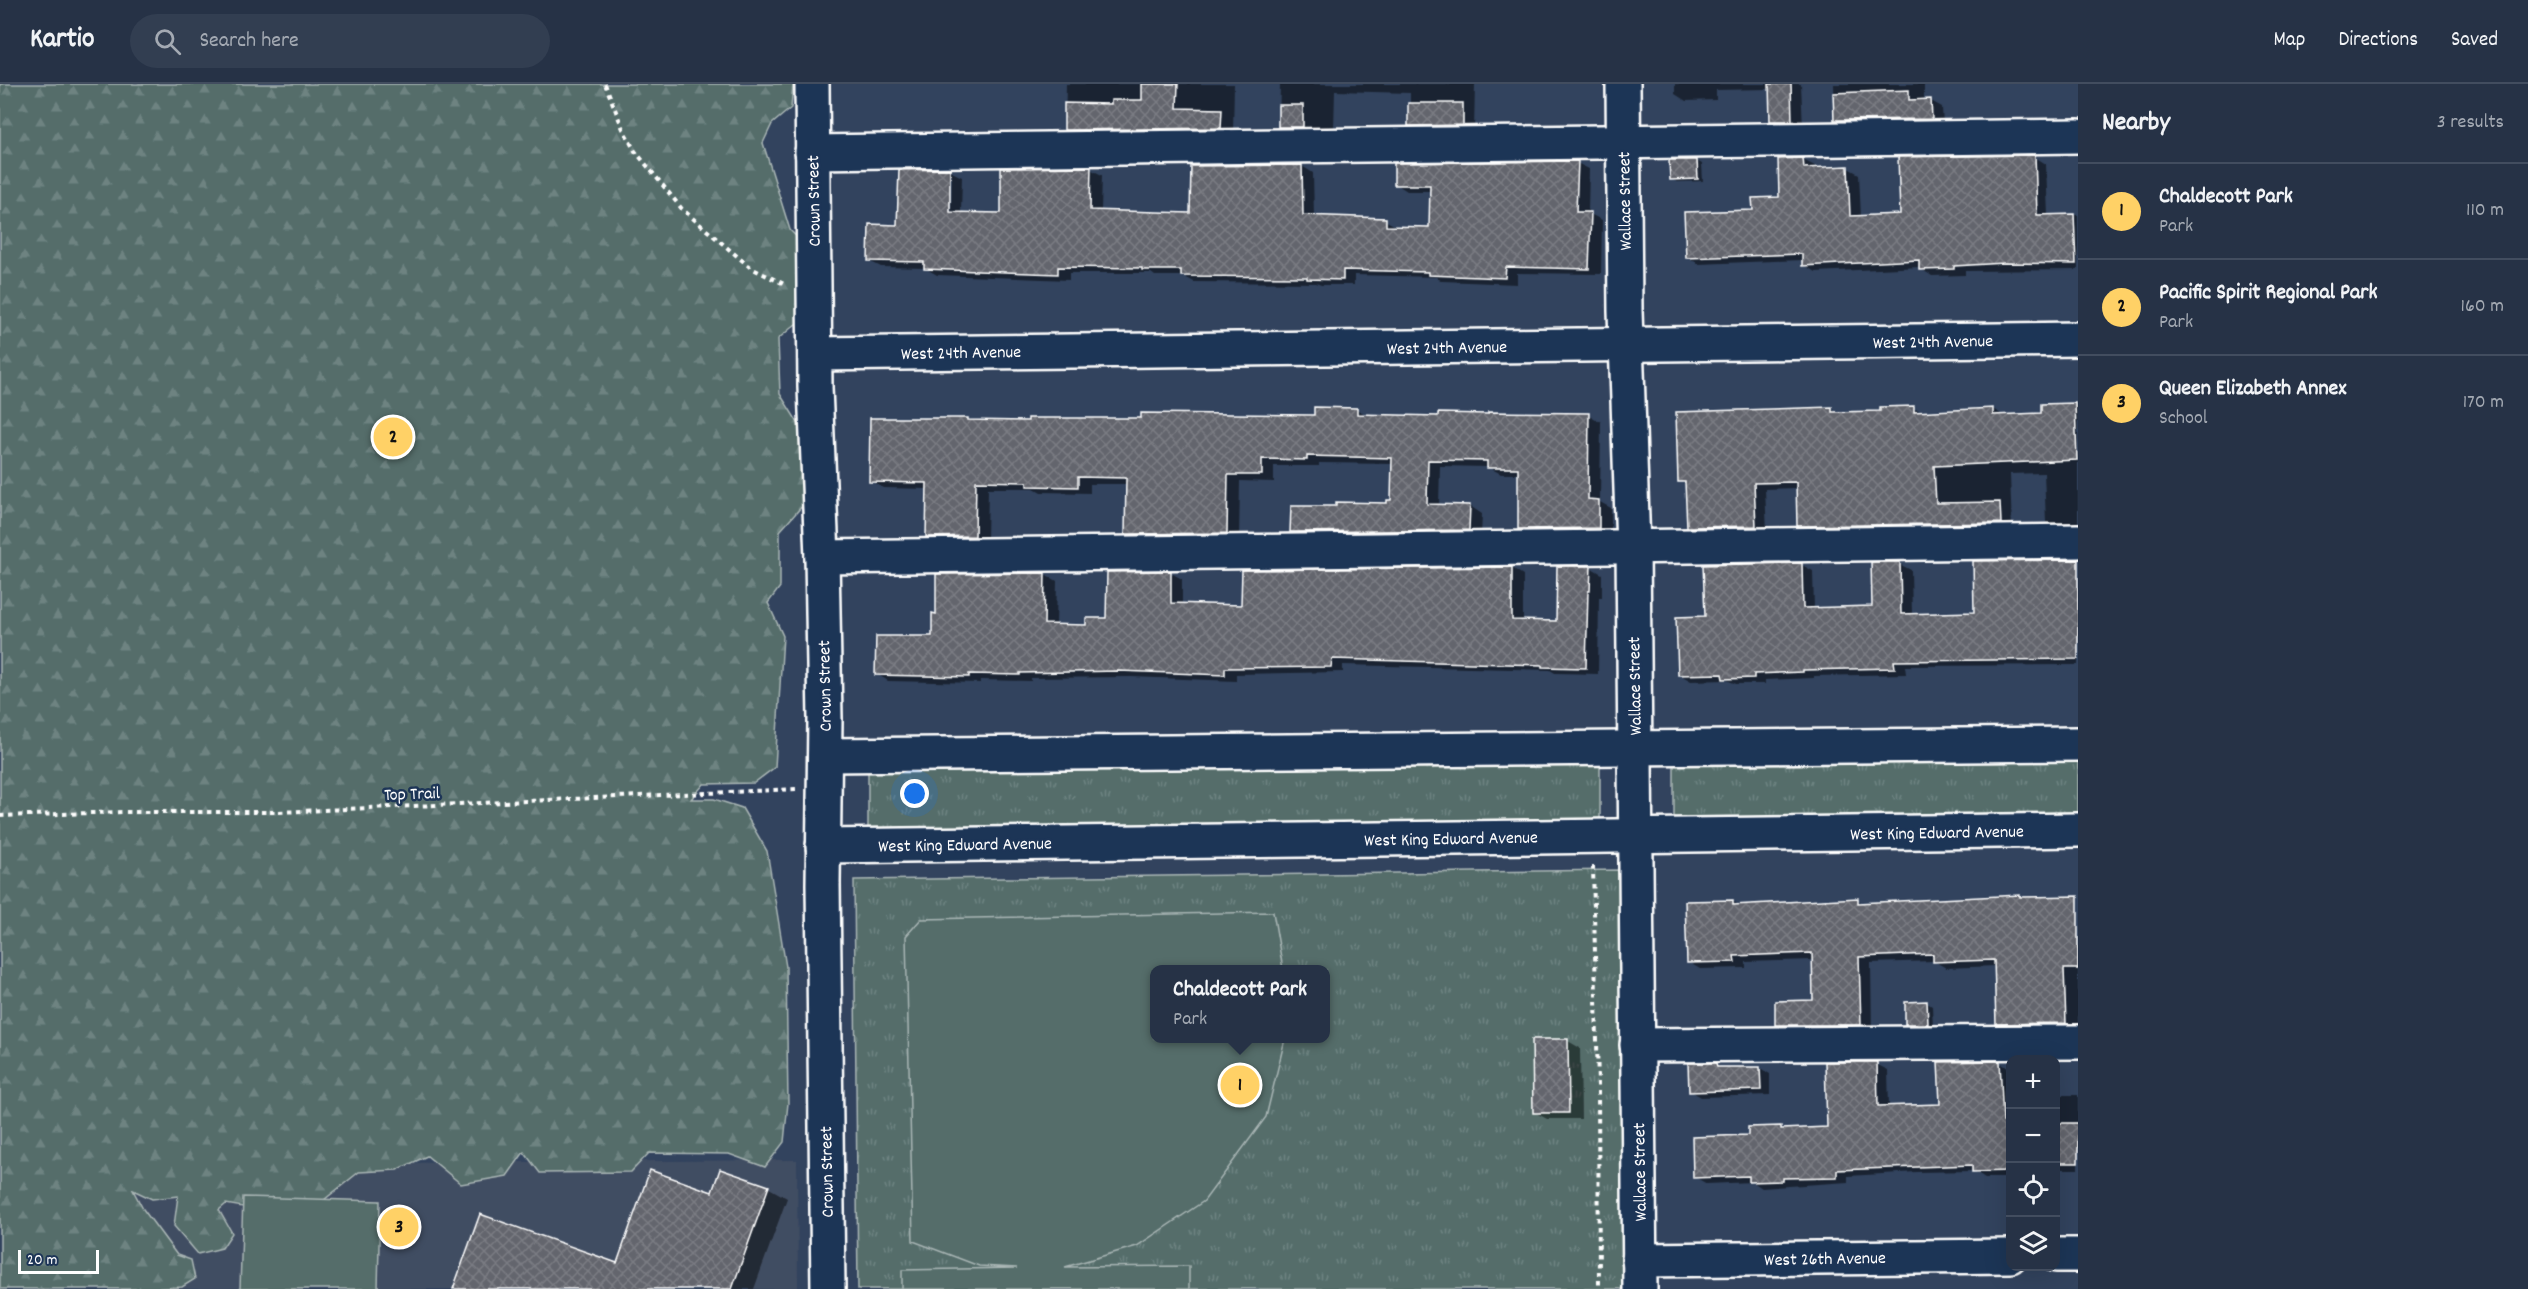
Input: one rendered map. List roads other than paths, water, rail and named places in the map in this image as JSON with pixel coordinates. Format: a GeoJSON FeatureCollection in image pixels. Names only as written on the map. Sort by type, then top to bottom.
{"type":"FeatureCollection","features":[{"type":"Feature","properties":{"kind":"street","name":"Crown Street"},"geometry":{"type":"LineString","coordinates":[[812,84],[815,354],[822,557],[825,755],[823,846],[828,1289]]}},
{"type":"Feature","properties":{"kind":"street","name":"Wallace Street"},"geometry":{"type":"LineString","coordinates":[[1623,84],[1633,548],[1640,1274]]}},
{"type":"Feature","properties":{"kind":"street"},"geometry":{"type":"LineString","coordinates":[[812,152],[2078,136]]}},
{"type":"Feature","properties":{"kind":"street","name":"West 24th Avenue"},"geometry":{"type":"LineString","coordinates":[[815,354],[2078,339]]}},
{"type":"Feature","properties":{"kind":"street"},"geometry":{"type":"LineString","coordinates":[[822,557],[2078,541]]}},
{"type":"Feature","properties":{"kind":"street"},"geometry":{"type":"LineString","coordinates":[[825,755],[2078,744]]}},
{"type":"Feature","properties":{"kind":"street","name":"West King Edward Avenue"},"geometry":{"type":"LineString","coordinates":[[823,846],[2078,830]]}},
{"type":"Feature","properties":{"kind":"street"},"geometry":{"type":"LineString","coordinates":[[1637,1045],[2078,1042]]}},
{"type":"Feature","properties":{"kind":"street"},"geometry":{"type":"LineString","coordinates":[[2060,1255],[2078,1255]]}},
{"type":"Feature","properties":{"kind":"street","name":"West 26th Avenue"},"geometry":{"type":"LineString","coordinates":[[1640,1274],[2006,1256]]}},
{"type":"Feature","properties":{"kind":"place","name":"Pacific Spirit Regional Park"},"geometry":{"type":"Point","coordinates":[393,437]}},
{"type":"Feature","properties":{"kind":"place","name":"Chaldecott Park"},"geometry":{"type":"Point","coordinates":[1240,1085]}},
{"type":"Feature","properties":{"kind":"place","name":"Queen Elizabeth Annex"},"geometry":{"type":"Point","coordinates":[399,1227]}}]}
